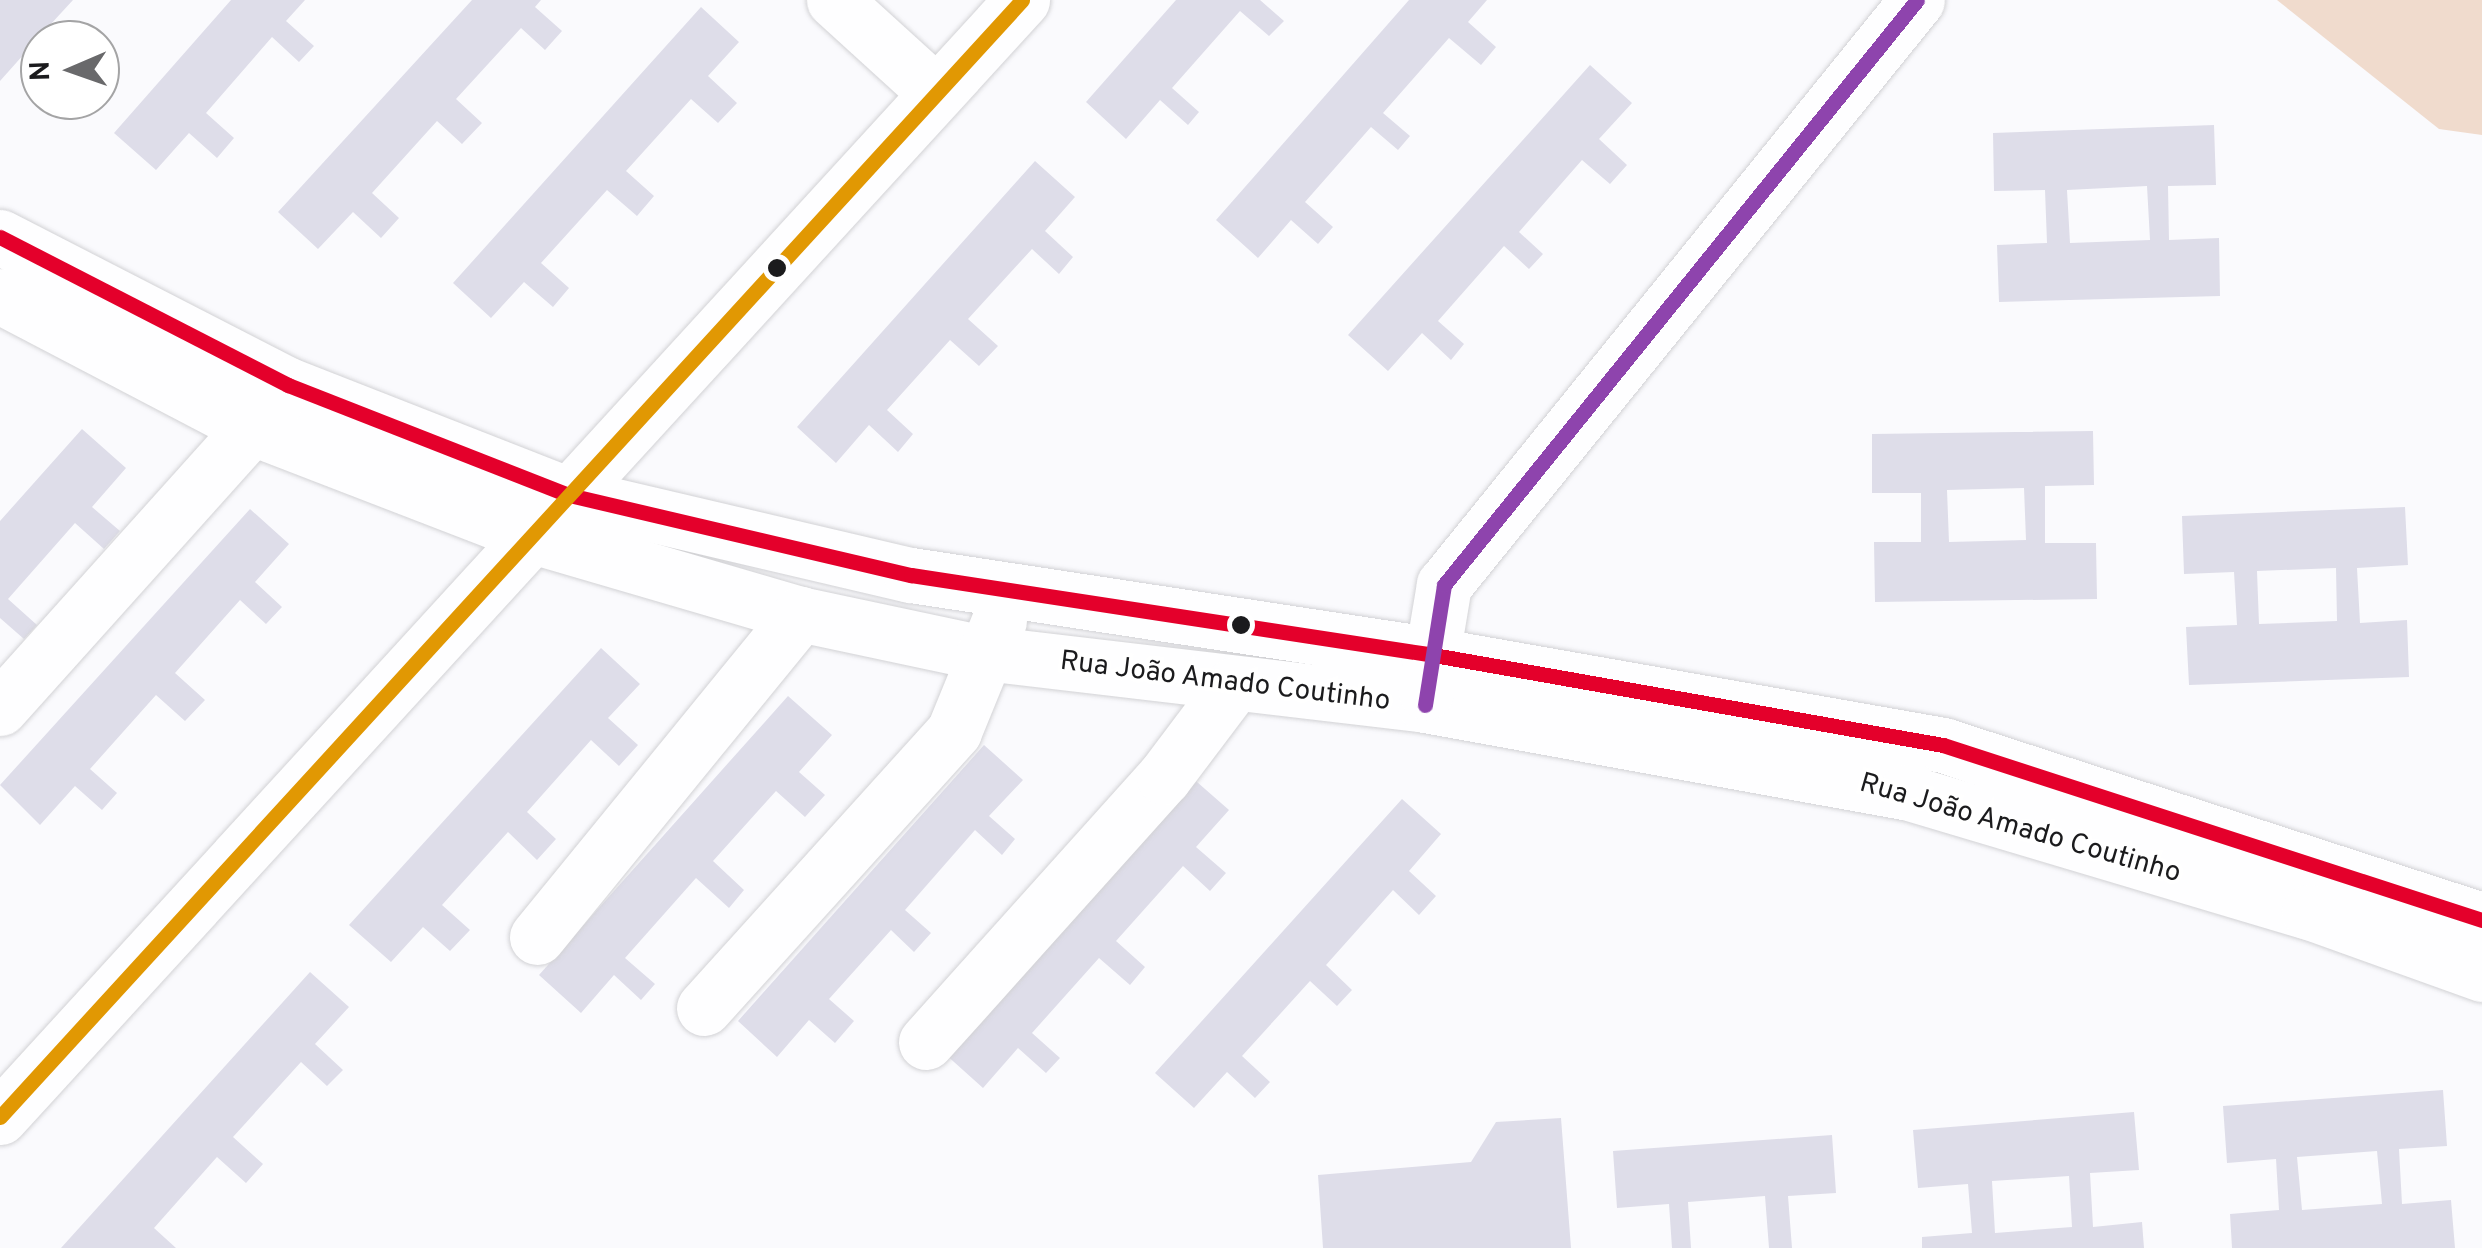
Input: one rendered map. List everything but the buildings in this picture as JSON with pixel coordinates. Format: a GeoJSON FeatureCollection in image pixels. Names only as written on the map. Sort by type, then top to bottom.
{"type":"FeatureCollection","features":[{"type":"Feature","properties":{"kind":"street"},"geometry":{"type":"LineString","coordinates":[[834,0],[935,92]]}},
{"type":"Feature","properties":{"kind":"street"},"geometry":{"type":"LineString","coordinates":[[0,1117],[1022,0]]}},
{"type":"Feature","properties":{"kind":"street"},"geometry":{"type":"LineString","coordinates":[[1427,679],[1444,586],[1917,0]]}},
{"type":"Feature","properties":{"kind":"street","name":"Rua João Amado Coutinho"},"geometry":{"type":"LineString","coordinates":[[0,237],[288,385],[569,495],[828,559],[1012,591],[1427,679],[1906,792],[2309,912],[2482,974]]}},
{"type":"Feature","properties":{"kind":"street","name":"Rua João Amado Coutinho"},"geometry":{"type":"LineString","coordinates":[[1,300],[253,428],[533,536],[800,614],[984,654],[1234,684],[1427,679],[1943,745],[2482,920]]}},
{"type":"Feature","properties":{"kind":"street"},"geometry":{"type":"LineString","coordinates":[[0,708],[288,385]]}},
{"type":"Feature","properties":{"kind":"street"},"geometry":{"type":"LineString","coordinates":[[704,1008],[954,731],[1012,591]]}},
{"type":"Feature","properties":{"kind":"street"},"geometry":{"type":"LineString","coordinates":[[537,937],[800,614]]}},
{"type":"Feature","properties":{"kind":"street"},"geometry":{"type":"LineString","coordinates":[[926,1042],[1164,777],[1234,684]]}},
{"type":"Feature","properties":{"kind":"shaded area"},"geometry":{"type":"Polygon","coordinates":[[[2277,0],[2482,0],[2482,135],[2439,129],[2277,0]]]}},
{"type":"Feature","properties":{"kind":"transit line"},"geometry":{"type":"LineString","coordinates":[[0,1117],[1022,0]]}},
{"type":"Feature","properties":{"kind":"transit line"},"geometry":{"type":"LineString","coordinates":[[1425,705],[1444,585],[1917,0]]}},
{"type":"Feature","properties":{"kind":"transit line"},"geometry":{"type":"LineString","coordinates":[[0,237],[288,385],[569,495],[911,575],[1428,654],[1943,745],[2482,920]]}}]}
